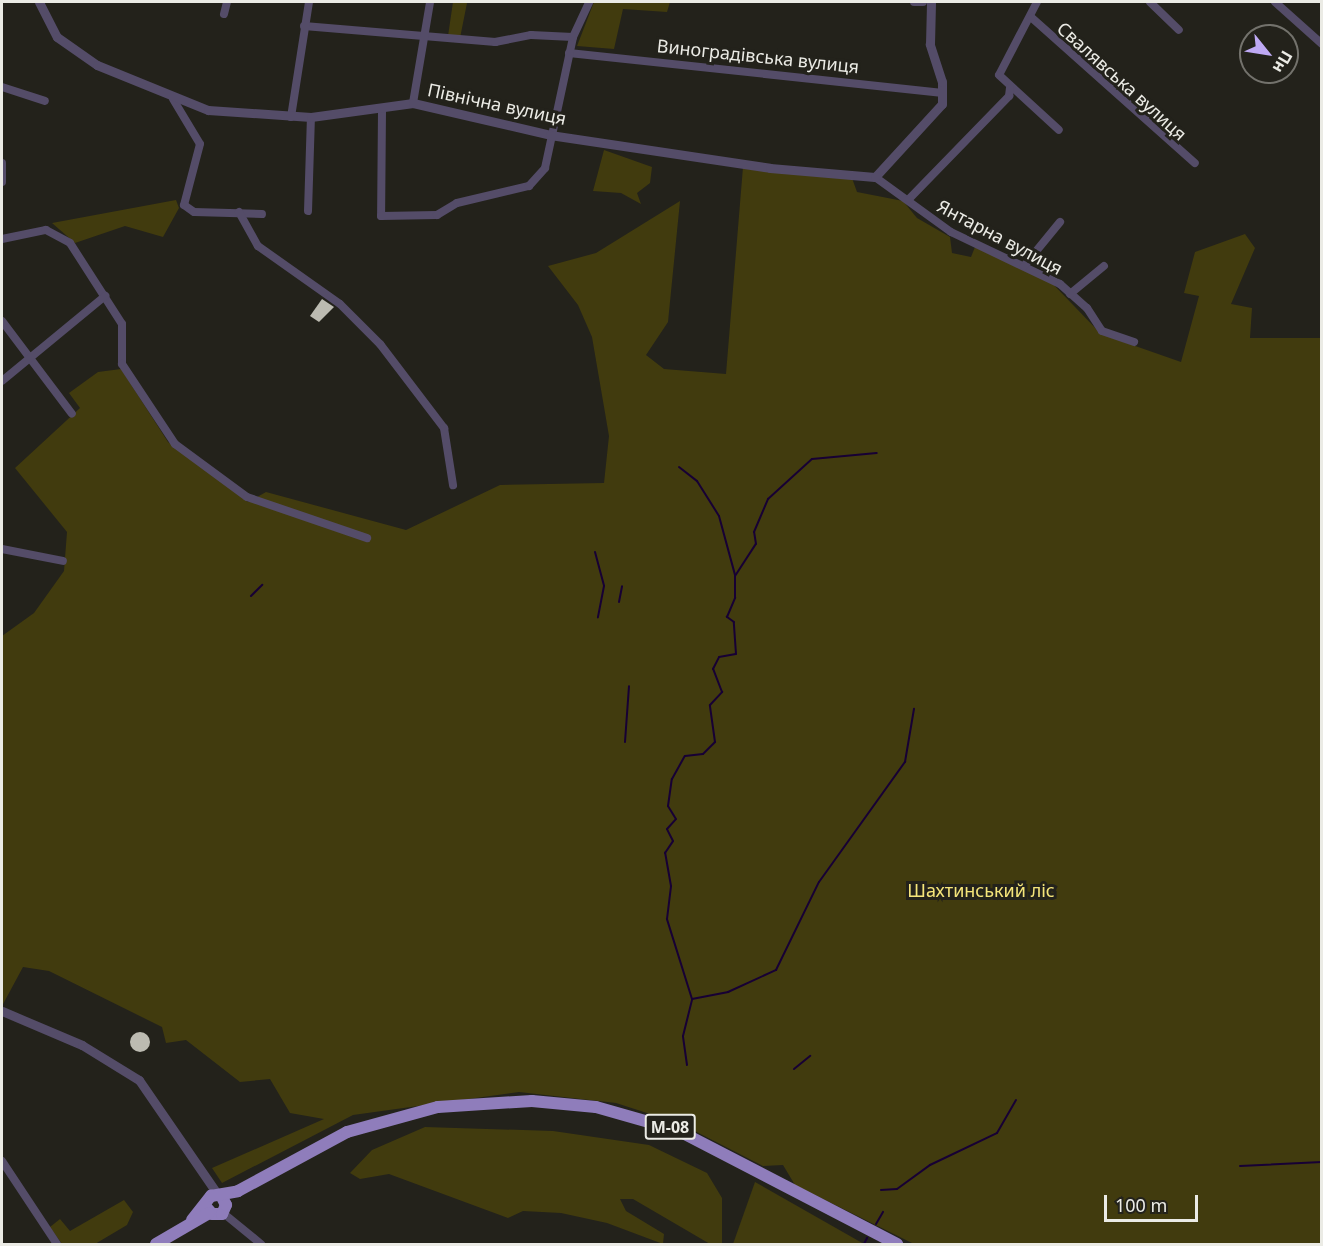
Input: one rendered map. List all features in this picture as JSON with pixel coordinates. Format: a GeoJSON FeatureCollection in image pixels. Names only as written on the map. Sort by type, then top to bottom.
{"type":"FeatureCollection","features":[{"type":"Feature","properties":{"kind":"highway","name":"М-08"},"geometry":{"type":"LineString","coordinates":[[217,1204],[326,1140],[400,1115],[478,1103],[552,1102],[617,1111],[677,1130],[897,1245]]}},
{"type":"Feature","properties":{"kind":"highway"},"geometry":{"type":"LineString","coordinates":[[156,1245],[217,1204]]}},
{"type":"Feature","properties":{"kind":"street","name":"Північна вулиця"},"geometry":{"type":"LineString","coordinates":[[39,2],[64,43],[111,74],[173,99],[228,114],[311,117],[382,111],[412,103],[550,135],[770,168],[875,177],[909,199]]}},
{"type":"Feature","properties":{"kind":"street"},"geometry":{"type":"LineString","coordinates":[[225,14],[227,2]]}},
{"type":"Feature","properties":{"kind":"street"},"geometry":{"type":"LineString","coordinates":[[291,117],[309,2]]}},
{"type":"Feature","properties":{"kind":"street"},"geometry":{"type":"LineString","coordinates":[[412,103],[420,38],[430,2]]}},
{"type":"Feature","properties":{"kind":"street"},"geometry":{"type":"LineString","coordinates":[[382,111],[381,216],[436,215],[458,203],[529,186],[545,168],[550,135],[573,37],[589,2]]}},
{"type":"Feature","properties":{"kind":"street"},"geometry":{"type":"LineString","coordinates":[[914,2],[923,2]]}},
{"type":"Feature","properties":{"kind":"street"},"geometry":{"type":"LineString","coordinates":[[875,177],[939,109],[943,93],[930,44],[931,2]]}},
{"type":"Feature","properties":{"kind":"street"},"geometry":{"type":"LineString","coordinates":[[1037,2],[1032,18],[1000,67],[999,75],[1010,88],[1059,130]]}},
{"type":"Feature","properties":{"kind":"street"},"geometry":{"type":"LineString","coordinates":[[1150,2],[1179,30]]}},
{"type":"Feature","properties":{"kind":"street"},"geometry":{"type":"LineString","coordinates":[[1275,2],[1322,44]]}},
{"type":"Feature","properties":{"kind":"street","name":"Свалявська вулиця"},"geometry":{"type":"LineString","coordinates":[[1032,18],[1195,163]]}},
{"type":"Feature","properties":{"kind":"street"},"geometry":{"type":"LineString","coordinates":[[304,26],[420,38],[573,37]]}},
{"type":"Feature","properties":{"kind":"street","name":"Виноградівська вулиця"},"geometry":{"type":"LineString","coordinates":[[569,53],[943,93]]}},
{"type":"Feature","properties":{"kind":"street"},"geometry":{"type":"LineString","coordinates":[[2,87],[45,101]]}},
{"type":"Feature","properties":{"kind":"street"},"geometry":{"type":"LineString","coordinates":[[909,199],[1009,96],[1010,88]]}},
{"type":"Feature","properties":{"kind":"street"},"geometry":{"type":"LineString","coordinates":[[173,99],[200,144],[184,205],[194,212],[262,214]]}},
{"type":"Feature","properties":{"kind":"street"},"geometry":{"type":"LineString","coordinates":[[308,211],[311,117]]}},
{"type":"Feature","properties":{"kind":"street"},"geometry":{"type":"LineString","coordinates":[[2,163],[2,182]]}},
{"type":"Feature","properties":{"kind":"street","name":"Янтарна вулиця"},"geometry":{"type":"LineString","coordinates":[[909,199],[951,232],[1024,266],[1070,294],[1102,331],[1134,342]]}},
{"type":"Feature","properties":{"kind":"street"},"geometry":{"type":"LineString","coordinates":[[239,212],[258,246],[340,304],[380,344],[444,428],[453,484]]}},
{"type":"Feature","properties":{"kind":"street"},"geometry":{"type":"LineString","coordinates":[[1024,266],[1059,222]]}},
{"type":"Feature","properties":{"kind":"street"},"geometry":{"type":"LineString","coordinates":[[2,239],[46,230],[70,243],[122,324],[122,364],[175,444],[247,497],[367,538]]}},
{"type":"Feature","properties":{"kind":"street"},"geometry":{"type":"LineString","coordinates":[[1070,294],[1104,266]]}},
{"type":"Feature","properties":{"kind":"street"},"geometry":{"type":"LineString","coordinates":[[2,381],[105,296]]}},
{"type":"Feature","properties":{"kind":"street"},"geometry":{"type":"LineString","coordinates":[[2,321],[31,356],[72,414]]}},
{"type":"Feature","properties":{"kind":"street"},"geometry":{"type":"LineString","coordinates":[[3,548],[63,561]]}},
{"type":"Feature","properties":{"kind":"street"},"geometry":{"type":"LineString","coordinates":[[2,1011],[82,1046],[139,1080],[166,1113],[217,1204],[261,1245]]}},
{"type":"Feature","properties":{"kind":"street"},"geometry":{"type":"LineString","coordinates":[[2,1161],[57,1245]]}},
{"type":"Feature","properties":{"kind":"green space"},"geometry":{"type":"Polygon","coordinates":[[[453,2],[487,2],[467,3],[460,38],[448,36],[453,2]]]}},
{"type":"Feature","properties":{"kind":"green space"},"geometry":{"type":"Polygon","coordinates":[[[594,2],[670,2],[667,12],[623,9],[614,49],[577,46],[594,2]]]}},
{"type":"Feature","properties":{"kind":"green space"},"geometry":{"type":"Polygon","coordinates":[[[604,150],[652,167],[650,183],[637,193],[641,204],[621,193],[593,191],[604,150]]]}},
{"type":"Feature","properties":{"kind":"green space","name":"Шахтинський ліс"},"geometry":{"type":"Polygon","coordinates":[[[743,167],[852,178],[857,192],[903,201],[917,218],[950,237],[952,253],[971,257],[975,247],[1051,282],[1101,334],[1181,362],[1199,296],[1184,293],[1195,252],[1245,234],[1255,248],[1231,304],[1252,308],[1250,338],[1321,338],[1321,1244],[914,1244],[795,1185],[783,1165],[763,1166],[681,1124],[616,1103],[519,1092],[353,1115],[222,1183],[212,1168],[324,1119],[290,1113],[270,1079],[240,1082],[186,1040],[166,1043],[162,1027],[49,971],[23,967],[2,1006],[2,636],[34,613],[64,571],[67,532],[15,468],[80,408],[69,393],[98,372],[121,369],[168,442],[248,502],[266,492],[406,530],[500,485],[604,483],[609,436],[592,337],[578,305],[548,266],[596,253],[680,201],[668,322],[646,355],[664,369],[726,374],[743,167]]]}},
{"type":"Feature","properties":{"kind":"green space"},"geometry":{"type":"Polygon","coordinates":[[[176,200],[179,208],[163,237],[125,226],[75,243],[52,223],[176,200]]]}},
{"type":"Feature","properties":{"kind":"green space"},"geometry":{"type":"Polygon","coordinates":[[[425,1127],[553,1131],[649,1145],[707,1173],[722,1198],[722,1244],[710,1244],[633,1199],[620,1199],[626,1211],[664,1234],[663,1244],[607,1223],[561,1213],[523,1211],[508,1218],[389,1174],[360,1179],[350,1173],[372,1150],[425,1127]]]}},
{"type":"Feature","properties":{"kind":"green space"},"geometry":{"type":"Polygon","coordinates":[[[755,1182],[864,1244],[733,1244],[755,1182]]]}},
{"type":"Feature","properties":{"kind":"green space"},"geometry":{"type":"Polygon","coordinates":[[[124,1200],[133,1212],[127,1225],[95,1244],[62,1244],[50,1227],[60,1219],[70,1231],[124,1200]]]}},
{"type":"Feature","properties":{"kind":"building"},"geometry":{"type":"Polygon","coordinates":[[[322,299],[334,307],[319,322],[310,316],[322,299]]]}},
{"type":"Feature","properties":{"kind":"building"},"geometry":{"type":"Polygon","coordinates":[[[140,1032],[147,1035],[150,1042],[147,1049],[140,1052],[133,1049],[130,1042],[133,1035],[140,1032]]]}},
{"type":"Feature","properties":{"kind":"waterway"},"geometry":{"type":"LineString","coordinates":[[687,1065],[683,1036],[692,999],[667,919],[671,886],[665,853],[673,841],[667,829],[676,819],[668,806],[672,779],[685,756],[703,754],[715,742],[710,705],[722,692],[713,669],[719,657],[736,654],[734,622],[727,617],[735,598],[735,576],[756,544],[754,532],[768,499],[812,459],[877,453]]}},
{"type":"Feature","properties":{"kind":"waterway"},"geometry":{"type":"LineString","coordinates":[[679,467],[697,481],[719,516],[735,575]]}},
{"type":"Feature","properties":{"kind":"waterway"},"geometry":{"type":"LineString","coordinates":[[595,552],[604,586],[598,617]]}},
{"type":"Feature","properties":{"kind":"waterway"},"geometry":{"type":"LineString","coordinates":[[251,596],[262,585]]}},
{"type":"Feature","properties":{"kind":"waterway"},"geometry":{"type":"LineString","coordinates":[[619,602],[622,586]]}},
{"type":"Feature","properties":{"kind":"waterway"},"geometry":{"type":"LineString","coordinates":[[625,742],[629,686]]}},
{"type":"Feature","properties":{"kind":"waterway"},"geometry":{"type":"LineString","coordinates":[[692,999],[728,992],[776,970],[819,882],[905,762],[914,709]]}},
{"type":"Feature","properties":{"kind":"waterway"},"geometry":{"type":"LineString","coordinates":[[794,1069],[810,1056]]}},
{"type":"Feature","properties":{"kind":"waterway"},"geometry":{"type":"LineString","coordinates":[[881,1190],[897,1189],[930,1165],[997,1133],[1016,1100]]}},
{"type":"Feature","properties":{"kind":"waterway"},"geometry":{"type":"LineString","coordinates":[[1240,1166],[1322,1162]]}},
{"type":"Feature","properties":{"kind":"waterway"},"geometry":{"type":"LineString","coordinates":[[876,1224],[883,1212]]}},
{"type":"Feature","properties":{"kind":"waterway"},"geometry":{"type":"LineString","coordinates":[[864,1244],[867,1238]]}}]}
